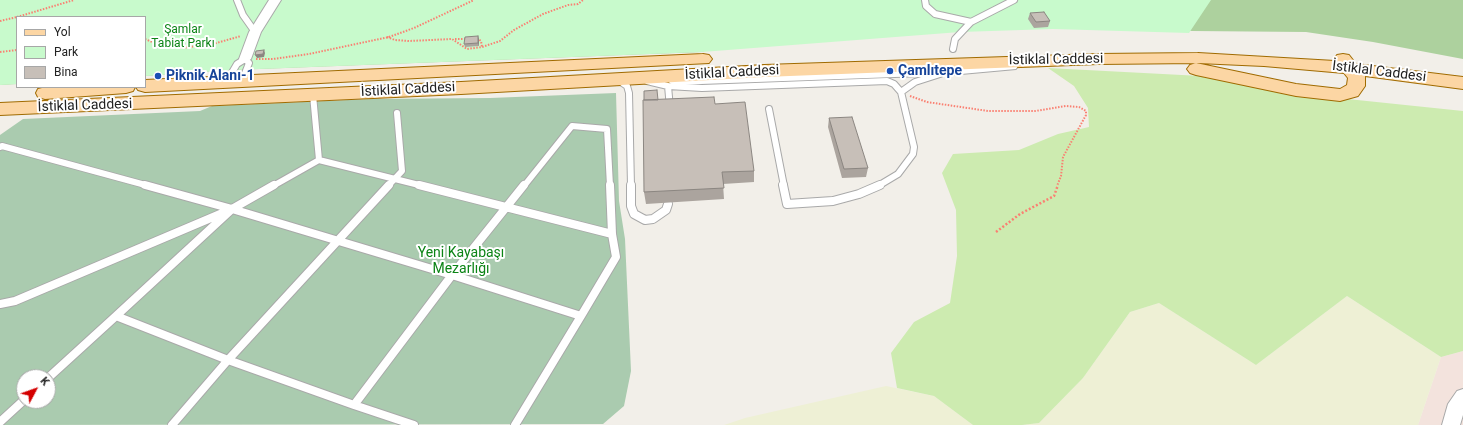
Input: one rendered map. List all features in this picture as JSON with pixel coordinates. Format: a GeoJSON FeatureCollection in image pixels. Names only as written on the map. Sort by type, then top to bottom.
{"type":"FeatureCollection","features":[{"type":"Feature","properties":{"kind":"main road","name":"İstiklal Caddesi"},"geometry":{"type":"LineString","coordinates":[[146,86],[617,62],[953,49],[1195,44],[1259,47],[1338,54],[1463,69]]}},
{"type":"Feature","properties":{"kind":"main road"},"geometry":{"type":"LineString","coordinates":[[1148,59],[1296,90],[1340,95],[1351,92],[1356,86],[1357,78],[1338,54]]}},
{"type":"Feature","properties":{"kind":"main road","name":"İstiklal Caddesi"},"geometry":{"type":"LineString","coordinates":[[0,109],[313,95],[764,71],[1058,60],[1198,58],[1264,61],[1463,82]]}},
{"type":"Feature","properties":{"kind":"main road","name":"İstiklal Caddesi"},"geometry":{"type":"LineString","coordinates":[[0,95],[110,88]]}},
{"type":"Feature","properties":{"kind":"street"},"geometry":{"type":"LineString","coordinates":[[245,59],[255,32],[275,0]]}},
{"type":"Feature","properties":{"kind":"street"},"geometry":{"type":"LineString","coordinates":[[616,79],[646,81],[709,81],[950,71],[988,69],[1058,60]]}},
{"type":"Feature","properties":{"kind":"street"},"geometry":{"type":"LineString","coordinates":[[1451,425],[1455,410],[1463,396]]}},
{"type":"Feature","properties":{"kind":"lane"},"geometry":{"type":"LineString","coordinates":[[237,0],[243,15],[255,32]]}},
{"type":"Feature","properties":{"kind":"lane"},"geometry":{"type":"LineString","coordinates":[[925,0],[926,6],[935,14],[971,22]]}},
{"type":"Feature","properties":{"kind":"lane"},"geometry":{"type":"LineString","coordinates":[[953,49],[955,39],[971,22],[1014,0]]}},
{"type":"Feature","properties":{"kind":"lane"},"geometry":{"type":"LineString","coordinates":[[245,59],[249,62],[234,81],[237,64],[245,59]]}},
{"type":"Feature","properties":{"kind":"lane"},"geometry":{"type":"LineString","coordinates":[[901,92],[923,78],[950,71]]}},
{"type":"Feature","properties":{"kind":"lane"},"geometry":{"type":"LineString","coordinates":[[616,79],[627,86],[629,93],[631,206],[634,214],[645,220],[653,219],[666,210],[668,204]]}},
{"type":"Feature","properties":{"kind":"lane"},"geometry":{"type":"LineString","coordinates":[[646,81],[668,86],[702,88],[882,80],[894,84],[901,92],[914,147],[913,154],[906,166],[898,174],[885,183],[859,194],[833,201],[787,204],[769,109]]}},
{"type":"Feature","properties":{"kind":"lane"},"geometry":{"type":"LineString","coordinates":[[668,86],[670,108]]}},
{"type":"Feature","properties":{"kind":"lane"},"geometry":{"type":"LineString","coordinates":[[313,95],[319,160]]}},
{"type":"Feature","properties":{"kind":"lane"},"geometry":{"type":"LineString","coordinates":[[172,425],[228,360],[402,171],[397,114]]}},
{"type":"Feature","properties":{"kind":"lane"},"geometry":{"type":"LineString","coordinates":[[354,405],[452,275],[572,126],[607,129],[612,234],[616,257],[515,425]]}},
{"type":"Feature","properties":{"kind":"lane"},"geometry":{"type":"LineString","coordinates":[[0,147],[2,146],[232,209],[452,275],[581,316]]}},
{"type":"Feature","properties":{"kind":"lane"},"geometry":{"type":"LineString","coordinates":[[0,304],[15,301],[232,209],[282,179],[319,160],[612,234]]}},
{"type":"Feature","properties":{"kind":"lane"},"geometry":{"type":"LineString","coordinates":[[56,371],[232,209]]}},
{"type":"Feature","properties":{"kind":"lane"},"geometry":{"type":"LineString","coordinates":[[116,316],[228,360],[414,425]]}},
{"type":"Feature","properties":{"kind":"lane"},"geometry":{"type":"LineString","coordinates":[[0,422],[16,407]]}},
{"type":"Feature","properties":{"kind":"path"},"geometry":{"type":"LineString","coordinates":[[20,16],[74,0]]}},
{"type":"Feature","properties":{"kind":"path"},"geometry":{"type":"LineString","coordinates":[[245,59],[273,59],[309,54],[387,37],[414,28],[474,0]]}},
{"type":"Feature","properties":{"kind":"path"},"geometry":{"type":"LineString","coordinates":[[456,40],[467,49],[482,47],[500,41],[514,30],[543,14],[568,5],[578,4],[584,0]]}},
{"type":"Feature","properties":{"kind":"path"},"geometry":{"type":"LineString","coordinates":[[0,21],[16,17]]}},
{"type":"Feature","properties":{"kind":"path"},"geometry":{"type":"LineString","coordinates":[[146,39],[159,45],[182,48],[213,44],[255,32]]}},
{"type":"Feature","properties":{"kind":"path"},"geometry":{"type":"LineString","coordinates":[[387,37],[395,40],[409,41],[479,38],[482,47]]}},
{"type":"Feature","properties":{"kind":"path"},"geometry":{"type":"LineString","coordinates":[[0,52],[16,50]]}},
{"type":"Feature","properties":{"kind":"path"},"geometry":{"type":"LineString","coordinates":[[901,92],[927,102],[988,111],[1035,111],[1066,106],[1079,106],[1086,111],[1086,115],[1063,157],[1062,176],[1054,196],[1020,214],[996,232]]}},
{"type":"Feature","properties":{"kind":"shaded area"},"geometry":{"type":"Polygon","coordinates":[[[1463,351],[1463,425],[1418,425],[1441,357],[1463,351]]]}},
{"type":"Feature","properties":{"kind":"green space","name":"Şamlar Tabiat Parkı"},"geometry":{"type":"Polygon","coordinates":[[[0,0],[1463,0],[1463,59],[1373,42],[1306,32],[1192,31],[1080,23],[727,41],[702,52],[233,70],[146,76],[146,16],[16,16],[16,84],[0,85],[0,0]]]}},
{"type":"Feature","properties":{"kind":"green space","name":"Şamlar Tabiat Parkı"},"geometry":{"type":"Polygon","coordinates":[[[0,0],[1211,0],[1189,33],[1053,29],[960,32],[702,52],[233,70],[146,76],[146,16],[16,16],[16,84],[0,85],[0,0]]]}},
{"type":"Feature","properties":{"kind":"green space"},"geometry":{"type":"Polygon","coordinates":[[[1048,68],[1201,76],[1338,98],[1463,111],[1463,351],[1441,357],[1347,296],[1256,365],[1159,303],[1130,312],[1083,378],[1039,423],[1022,425],[973,425],[934,396],[897,388],[891,353],[914,322],[950,303],[957,256],[956,210],[942,173],[953,154],[1019,150],[1058,134],[1089,127],[1088,108],[1074,86],[1048,68]]]}},
{"type":"Feature","properties":{"kind":"green space","name":"Yeni Kayabaşı Mezarlığı"},"geometry":{"type":"Polygon","coordinates":[[[616,93],[619,201],[625,239],[631,371],[624,406],[603,424],[0,425],[0,135],[23,119],[200,111],[212,106],[370,99],[490,98],[616,93]]]}},
{"type":"Feature","properties":{"kind":"green space"},"geometry":{"type":"Polygon","coordinates":[[[1347,296],[1441,357],[1418,425],[1022,425],[1039,423],[1083,378],[1130,312],[1159,303],[1256,365],[1347,296]]]}},
{"type":"Feature","properties":{"kind":"green space"},"geometry":{"type":"Polygon","coordinates":[[[886,386],[934,396],[973,425],[724,425],[745,418],[886,386]]]}},
{"type":"Feature","properties":{"kind":"building"},"geometry":{"type":"Polygon","coordinates":[[[1044,12],[1050,21],[1036,22],[1030,13],[1044,12]]]}},
{"type":"Feature","properties":{"kind":"building"},"geometry":{"type":"Polygon","coordinates":[[[478,36],[478,43],[464,44],[465,37],[478,36]]]}},
{"type":"Feature","properties":{"kind":"building"},"geometry":{"type":"Polygon","coordinates":[[[264,50],[263,54],[255,55],[256,51],[264,50]]]}},
{"type":"Feature","properties":{"kind":"building"},"geometry":{"type":"Polygon","coordinates":[[[657,90],[658,100],[644,100],[644,91],[657,90]]]}},
{"type":"Feature","properties":{"kind":"building"},"geometry":{"type":"Polygon","coordinates":[[[714,97],[715,104],[745,102],[754,171],[722,172],[724,188],[644,192],[643,100],[714,97]]]}},
{"type":"Feature","properties":{"kind":"building"},"geometry":{"type":"Polygon","coordinates":[[[852,117],[868,168],[844,169],[829,118],[852,117]]]}},
{"type":"Feature","properties":{"kind":"place","name":"Çamlıtepe"},"geometry":{"type":"Point","coordinates":[890,71]}},
{"type":"Feature","properties":{"kind":"place","name":"Piknik Alanı-1"},"geometry":{"type":"Point","coordinates":[158,76]}}]}
